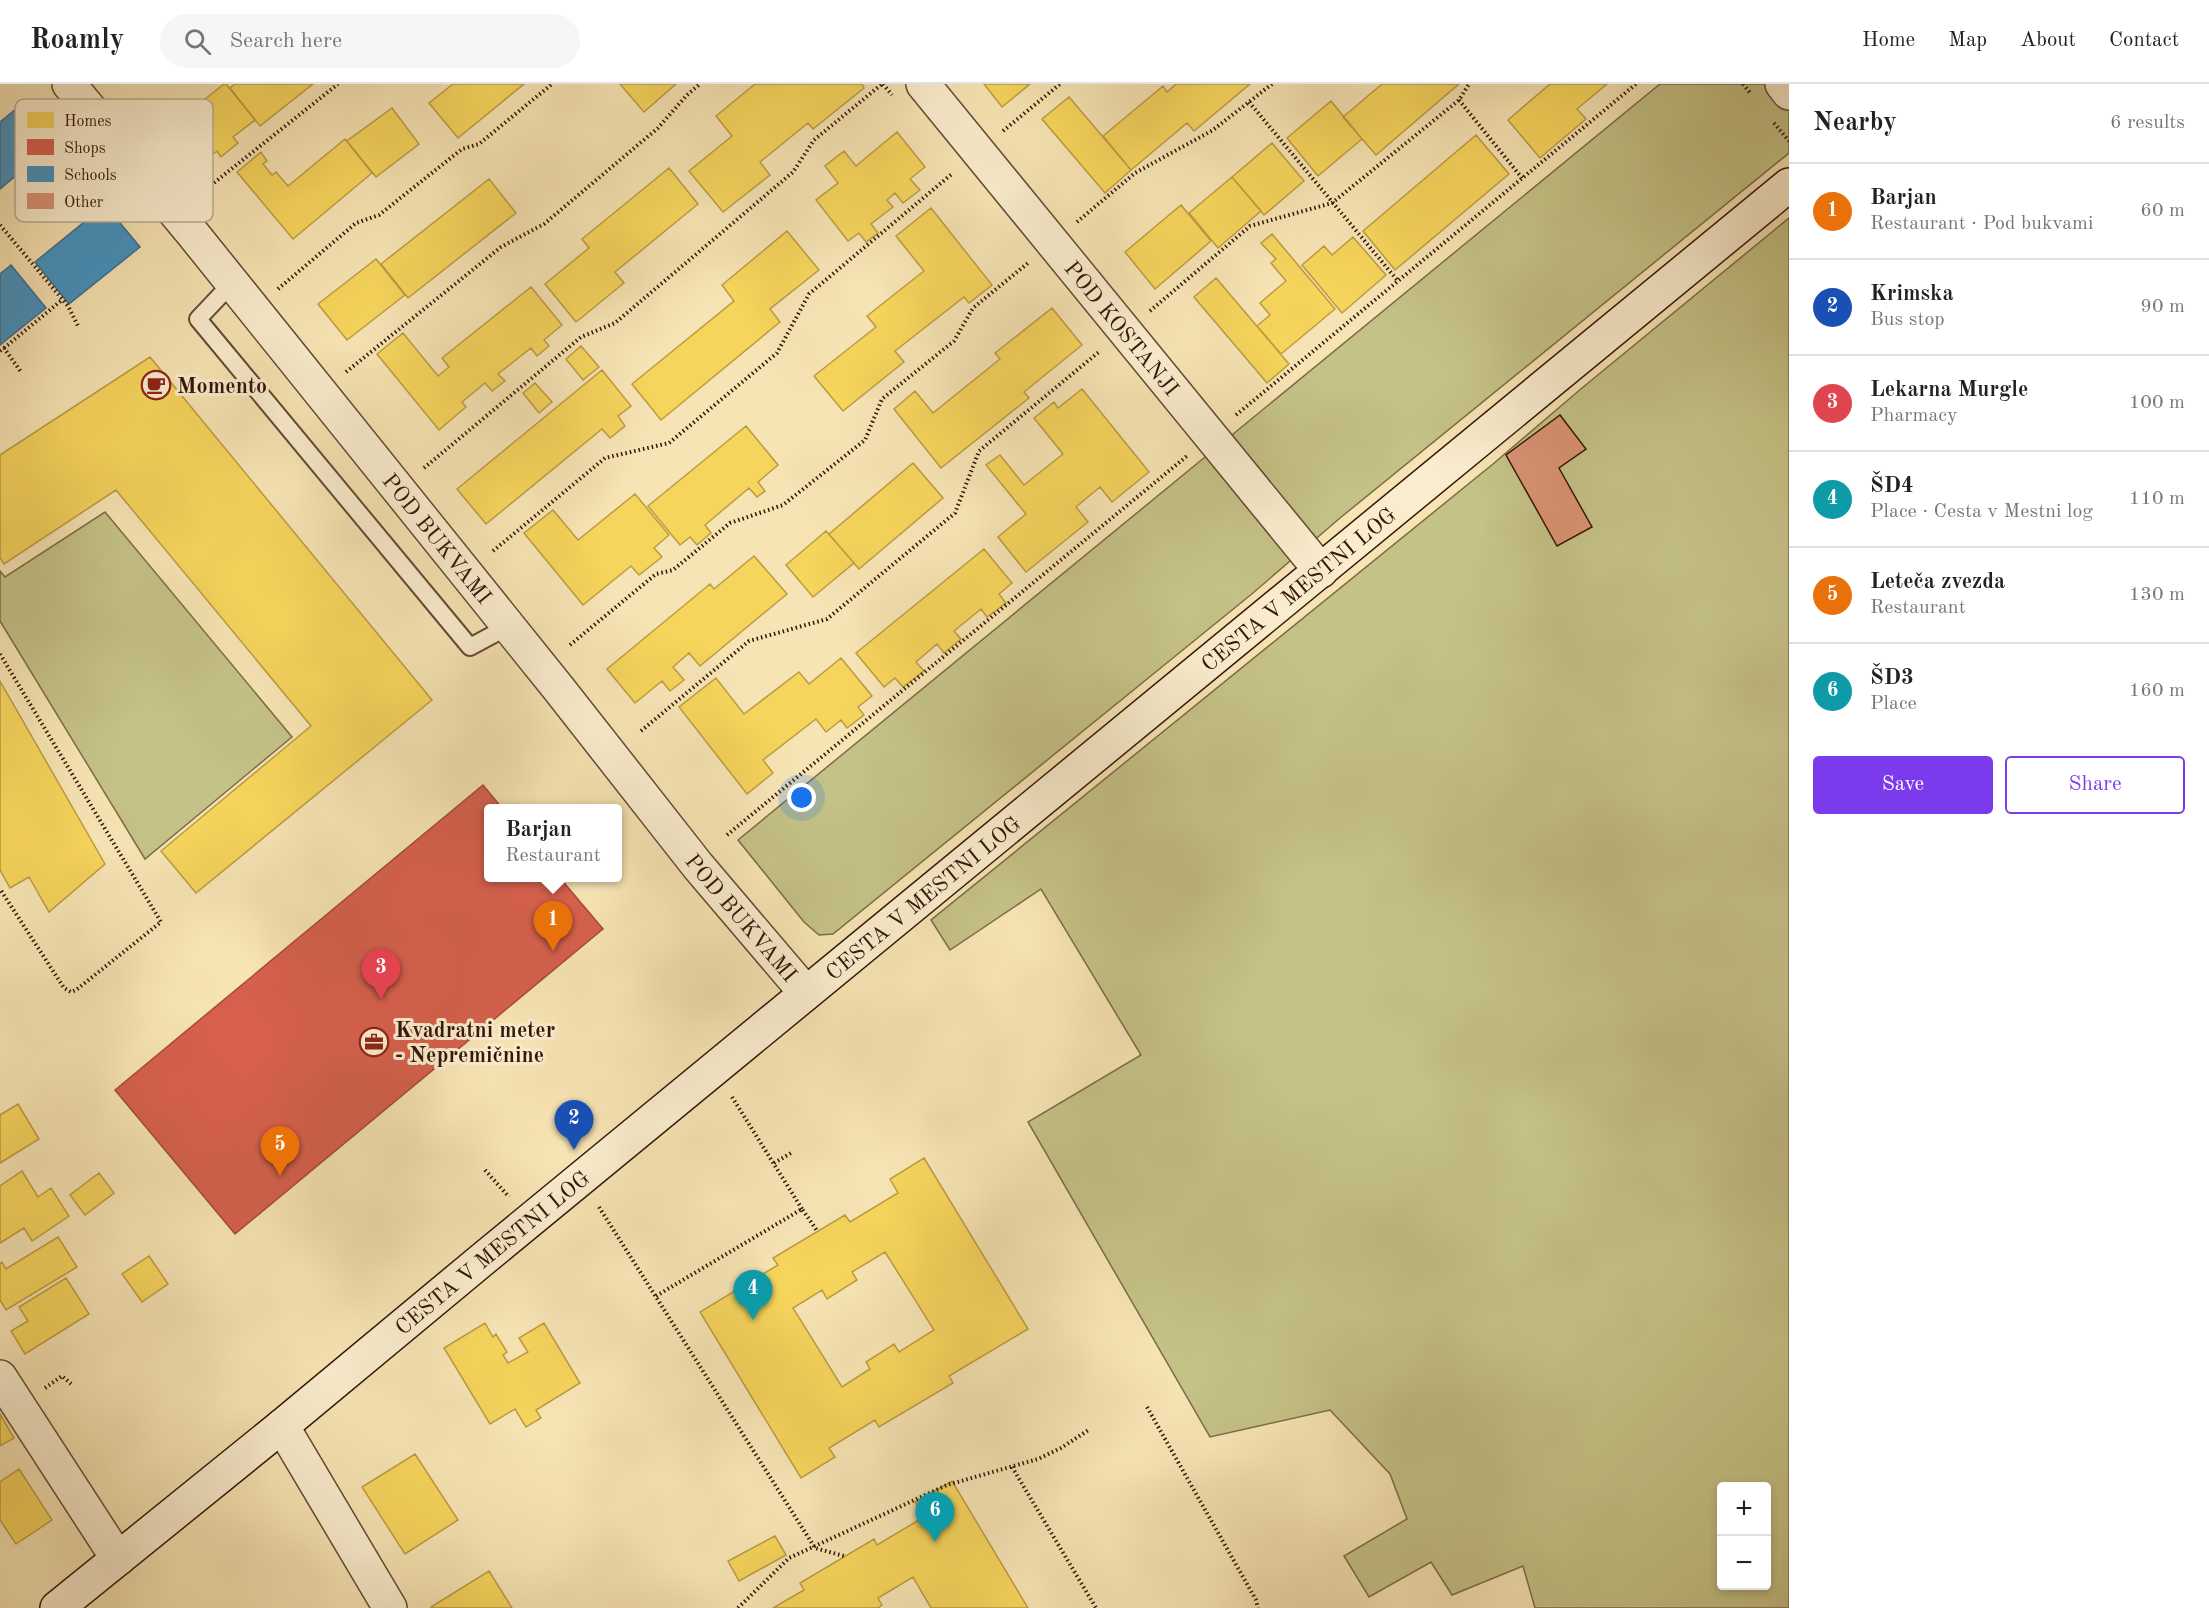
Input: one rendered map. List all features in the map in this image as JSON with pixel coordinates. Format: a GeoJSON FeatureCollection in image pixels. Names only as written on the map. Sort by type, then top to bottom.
{"type":"FeatureCollection","features":[{"type":"Feature","properties":{"kind":"street","name":"POD BUKVAMI"},"geometry":{"type":"LineString","coordinates":[[69,84],[81,99]]}},
{"type":"Feature","properties":{"kind":"street","name":"POD KOSTANJI"},"geometry":{"type":"LineString","coordinates":[[923,84],[1321,571]]}},
{"type":"Feature","properties":{"kind":"street"},"geometry":{"type":"LineString","coordinates":[[1782,84],[1789,93]]}},
{"type":"Feature","properties":{"kind":"street","name":"CESTA V MESTNI LOG"},"geometry":{"type":"LineString","coordinates":[[57,1608],[282,1426],[1789,185]]}},
{"type":"Feature","properties":{"kind":"street","name":"POD BUKVAMI"},"geometry":{"type":"LineString","coordinates":[[182,222],[509,626],[698,866],[806,993]]}},
{"type":"Feature","properties":{"kind":"street"},"geometry":{"type":"LineString","coordinates":[[0,1377],[118,1559]]}},
{"type":"Feature","properties":{"kind":"street"},"geometry":{"type":"LineString","coordinates":[[282,1426],[390,1608]]}},
{"type":"Feature","properties":{"kind":"lane"},"geometry":{"type":"LineString","coordinates":[[232,283],[198,319],[470,647],[509,626]]}},
{"type":"Feature","properties":{"kind":"path"},"geometry":{"type":"LineString","coordinates":[[213,183],[338,84]]}},
{"type":"Feature","properties":{"kind":"path"},"geometry":{"type":"LineString","coordinates":[[277,290],[356,224],[380,215],[462,149],[479,144],[552,84]]}},
{"type":"Feature","properties":{"kind":"path"},"geometry":{"type":"LineString","coordinates":[[346,373],[501,247],[544,224],[658,128],[687,95],[700,84]]}},
{"type":"Feature","properties":{"kind":"path"},"geometry":{"type":"LineString","coordinates":[[424,468],[581,338],[615,323],[793,172],[814,140],[882,84]]}},
{"type":"Feature","properties":{"kind":"path"},"geometry":{"type":"LineString","coordinates":[[493,551],[605,458],[669,443],[777,353],[809,294],[1060,84]]}},
{"type":"Feature","properties":{"kind":"path"},"geometry":{"type":"LineString","coordinates":[[570,645],[656,574],[673,570],[730,523],[783,505],[865,440],[882,399],[954,341],[973,308],[1135,173],[1213,130],[1272,84]]}},
{"type":"Feature","properties":{"kind":"path"},"geometry":{"type":"LineString","coordinates":[[641,731],[749,641],[827,619],[955,513],[979,451],[1250,226],[1332,203],[1459,100],[1469,84]]}},
{"type":"Feature","properties":{"kind":"path"},"geometry":{"type":"LineString","coordinates":[[727,835],[1636,84]]}},
{"type":"Feature","properties":{"kind":"path"},"geometry":{"type":"LineString","coordinates":[[1459,100],[1522,178]]}},
{"type":"Feature","properties":{"kind":"path"},"geometry":{"type":"LineString","coordinates":[[1249,102],[1398,281]]}},
{"type":"Feature","properties":{"kind":"path"},"geometry":{"type":"LineString","coordinates":[[0,225],[62,300],[79,328]]}},
{"type":"Feature","properties":{"kind":"path"},"geometry":{"type":"LineString","coordinates":[[21,372],[2,350],[62,300]]}},
{"type":"Feature","properties":{"kind":"path"},"geometry":{"type":"LineString","coordinates":[[0,654],[161,922],[71,992],[64,988],[0,890]]}},
{"type":"Feature","properties":{"kind":"path"},"geometry":{"type":"LineString","coordinates":[[714,1069],[818,1232]]}},
{"type":"Feature","properties":{"kind":"path"},"geometry":{"type":"LineString","coordinates":[[774,1164],[791,1154]]}},
{"type":"Feature","properties":{"kind":"path"},"geometry":{"type":"LineString","coordinates":[[580,1179],[815,1548],[844,1556]]}},
{"type":"Feature","properties":{"kind":"path"},"geometry":{"type":"LineString","coordinates":[[656,1296],[802,1209]]}},
{"type":"Feature","properties":{"kind":"path"},"geometry":{"type":"LineString","coordinates":[[1147,1407],[1256,1600],[1258,1608]]}},
{"type":"Feature","properties":{"kind":"path"},"geometry":{"type":"LineString","coordinates":[[738,1608],[789,1558],[948,1485],[1038,1459],[1061,1448],[1090,1429]]}},
{"type":"Feature","properties":{"kind":"path"},"geometry":{"type":"LineString","coordinates":[[1011,1467],[1096,1608]]}},
{"type":"Feature","properties":{"kind":"shaded area"},"geometry":{"type":"Polygon","coordinates":[[[1660,84],[1789,84],[1789,153],[833,934],[819,935],[804,922],[738,840],[1660,84]]]}},
{"type":"Feature","properties":{"kind":"shaded area"},"geometry":{"type":"Polygon","coordinates":[[[1789,218],[1789,1608],[1535,1608],[1523,1566],[1452,1595],[1431,1562],[1369,1597],[1344,1556],[1407,1519],[1390,1474],[1330,1410],[1210,1437],[1028,1122],[1141,1055],[1041,889],[950,950],[931,920],[1493,464],[1789,218]]]}},
{"type":"Feature","properties":{"kind":"shaded area"},"geometry":{"type":"Polygon","coordinates":[[[105,512],[292,737],[145,859],[0,621],[0,571],[5,577],[105,512]]]}},
{"type":"Feature","properties":{"kind":"building: Homes"},"geometry":{"type":"Polygon","coordinates":[[[226,84],[255,120],[233,137],[238,143],[221,157],[217,151],[213,154],[213,99],[205,99],[226,84]]]}},
{"type":"Feature","properties":{"kind":"building: Homes"},"geometry":{"type":"Polygon","coordinates":[[[235,84],[313,84],[260,126],[230,88],[235,84]]]}},
{"type":"Feature","properties":{"kind":"building: Homes"},"geometry":{"type":"Polygon","coordinates":[[[453,84],[524,84],[458,138],[429,103],[453,84]]]}},
{"type":"Feature","properties":{"kind":"building: Homes"},"geometry":{"type":"Polygon","coordinates":[[[620,84],[676,84],[644,112],[620,84]]]}},
{"type":"Feature","properties":{"kind":"building: Homes"},"geometry":{"type":"Polygon","coordinates":[[[755,84],[862,84],[864,88],[813,129],[808,123],[760,162],[770,175],[723,212],[689,171],[732,136],[716,116],[755,84]]]}},
{"type":"Feature","properties":{"kind":"building: Homes"},"geometry":{"type":"Polygon","coordinates":[[[984,84],[1030,84],[1002,107],[984,84]]]}},
{"type":"Feature","properties":{"kind":"building: Homes"},"geometry":{"type":"Polygon","coordinates":[[[1176,84],[1250,84],[1194,131],[1187,123],[1131,170],[1103,136],[1163,86],[1167,92],[1176,84]]]}},
{"type":"Feature","properties":{"kind":"building: Homes"},"geometry":{"type":"Polygon","coordinates":[[[1382,84],[1459,84],[1376,155],[1343,117],[1382,84]]]}},
{"type":"Feature","properties":{"kind":"building: Homes"},"geometry":{"type":"Polygon","coordinates":[[[1550,84],[1607,84],[1577,109],[1586,119],[1540,158],[1508,120],[1550,84]]]}},
{"type":"Feature","properties":{"kind":"building: Homes"},"geometry":{"type":"Polygon","coordinates":[[[1069,97],[1131,170],[1105,193],[1042,119],[1069,97]]]}},
{"type":"Feature","properties":{"kind":"building: Homes"},"geometry":{"type":"Polygon","coordinates":[[[1331,101],[1362,139],[1318,176],[1287,138],[1331,101]]]}},
{"type":"Feature","properties":{"kind":"building: Homes"},"geometry":{"type":"Polygon","coordinates":[[[392,108],[419,144],[376,177],[347,141],[392,108]]]}},
{"type":"Feature","properties":{"kind":"building: Homes"},"geometry":{"type":"Polygon","coordinates":[[[897,132],[925,167],[910,179],[920,190],[903,203],[895,193],[887,200],[893,207],[871,224],[878,233],[866,242],[859,233],[848,241],[816,200],[838,183],[825,166],[844,151],[856,166],[897,132]]]}},
{"type":"Feature","properties":{"kind":"building: Homes"},"geometry":{"type":"Polygon","coordinates":[[[1476,135],[1509,174],[1395,270],[1363,231],[1476,135]]]}},
{"type":"Feature","properties":{"kind":"building: Homes"},"geometry":{"type":"Polygon","coordinates":[[[345,139],[372,173],[293,239],[237,172],[261,152],[267,161],[263,164],[272,175],[276,172],[288,186],[345,139]]]}},
{"type":"Feature","properties":{"kind":"building: Homes"},"geometry":{"type":"Polygon","coordinates":[[[1272,143],[1304,181],[1264,215],[1232,177],[1272,143]]]}},
{"type":"Feature","properties":{"kind":"building: Homes"},"geometry":{"type":"Polygon","coordinates":[[[669,168],[698,204],[615,272],[624,283],[576,322],[545,284],[589,248],[582,239],[669,168]]]}},
{"type":"Feature","properties":{"kind":"building: Homes"},"geometry":{"type":"Polygon","coordinates":[[[1232,177],[1261,211],[1218,248],[1189,213],[1232,177]]]}},
{"type":"Feature","properties":{"kind":"building: Homes"},"geometry":{"type":"Polygon","coordinates":[[[489,179],[516,213],[408,298],[381,264],[489,179]]]}},
{"type":"Feature","properties":{"kind":"building: Homes"},"geometry":{"type":"Polygon","coordinates":[[[1181,205],[1211,241],[1155,289],[1125,252],[1181,205]]]}},
{"type":"Feature","properties":{"kind":"building: Homes"},"geometry":{"type":"Polygon","coordinates":[[[931,208],[992,285],[969,303],[964,297],[895,351],[904,362],[843,411],[814,376],[876,327],[867,316],[924,271],[896,236],[931,208]]]}},
{"type":"Feature","properties":{"kind":"building: Homes"},"geometry":{"type":"Polygon","coordinates":[[[787,231],[819,270],[770,309],[780,322],[661,420],[632,384],[734,301],[722,285],[787,231]]]}},
{"type":"Feature","properties":{"kind":"building: Homes"},"geometry":{"type":"Polygon","coordinates":[[[1272,234],[1335,309],[1281,354],[1257,326],[1270,315],[1260,303],[1286,281],[1271,263],[1276,259],[1261,243],[1272,234]]]}},
{"type":"Feature","properties":{"kind":"building: Homes"},"geometry":{"type":"Polygon","coordinates":[[[1353,237],[1386,275],[1342,313],[1302,265],[1324,246],[1332,255],[1353,237]]]}},
{"type":"Feature","properties":{"kind":"building: Homes"},"geometry":{"type":"Polygon","coordinates":[[[376,259],[405,295],[347,340],[318,304],[376,259]]]}},
{"type":"Feature","properties":{"kind":"building: Homes"},"geometry":{"type":"Polygon","coordinates":[[[1216,278],[1289,364],[1267,383],[1194,297],[1216,278]]]}},
{"type":"Feature","properties":{"kind":"building: Homes"},"geometry":{"type":"Polygon","coordinates":[[[531,287],[562,325],[544,340],[549,346],[537,356],[531,348],[498,374],[505,381],[492,391],[485,383],[462,402],[466,407],[439,430],[377,354],[403,333],[438,376],[449,367],[442,358],[531,287]]]}},
{"type":"Feature","properties":{"kind":"building: Homes"},"geometry":{"type":"Polygon","coordinates":[[[1052,308],[1082,345],[1024,392],[1029,398],[941,468],[894,409],[915,391],[933,413],[1000,359],[995,353],[1052,308]]]}},
{"type":"Feature","properties":{"kind":"building: Homes"},"geometry":{"type":"Polygon","coordinates":[[[581,346],[599,367],[583,380],[566,359],[581,346]]]}},
{"type":"Feature","properties":{"kind":"building: Homes"},"geometry":{"type":"Polygon","coordinates":[[[150,357],[432,700],[196,893],[161,851],[311,726],[116,490],[4,564],[0,558],[0,455],[150,357]]]}},
{"type":"Feature","properties":{"kind":"building: Homes"},"geometry":{"type":"Polygon","coordinates":[[[602,370],[631,406],[618,416],[625,426],[610,438],[602,429],[486,524],[457,489],[602,370]]]}},
{"type":"Feature","properties":{"kind":"building: Homes"},"geometry":{"type":"Polygon","coordinates":[[[535,383],[552,402],[539,413],[523,393],[535,383]]]}},
{"type":"Feature","properties":{"kind":"building: Homes"},"geometry":{"type":"Polygon","coordinates":[[[1082,389],[1149,472],[1112,502],[1100,487],[1076,507],[1088,522],[1026,572],[998,537],[1026,514],[986,465],[1000,455],[1024,485],[1063,454],[1034,418],[1054,402],[1058,408],[1082,389]]]}},
{"type":"Feature","properties":{"kind":"building: Homes"},"geometry":{"type":"Polygon","coordinates":[[[746,426],[778,465],[758,482],[765,491],[757,497],[749,488],[705,525],[711,533],[697,545],[690,537],[680,545],[648,506],[746,426]]]}},
{"type":"Feature","properties":{"kind":"building: Homes"},"geometry":{"type":"Polygon","coordinates":[[[913,463],[943,498],[859,569],[829,534],[913,463]]]}},
{"type":"Feature","properties":{"kind":"building: Homes"},"geometry":{"type":"Polygon","coordinates":[[[635,494],[669,535],[654,548],[662,557],[639,575],[631,566],[583,605],[524,533],[553,510],[578,540],[635,494]]]}},
{"type":"Feature","properties":{"kind":"building: Homes"},"geometry":{"type":"Polygon","coordinates":[[[826,531],[854,563],[813,597],[786,565],[826,531]]]}},
{"type":"Feature","properties":{"kind":"building: Homes"},"geometry":{"type":"Polygon","coordinates":[[[984,549],[1012,583],[999,594],[1006,603],[987,617],[981,609],[954,631],[961,639],[944,653],[937,644],[916,662],[924,671],[903,687],[895,678],[884,687],[856,653],[984,549]]]}},
{"type":"Feature","properties":{"kind":"building: Homes"},"geometry":{"type":"Polygon","coordinates":[[[754,556],[787,594],[700,666],[689,653],[673,667],[684,680],[670,691],[662,681],[635,703],[607,669],[710,584],[714,589],[754,556]]]}},
{"type":"Feature","properties":{"kind":"building: Homes"},"geometry":{"type":"Polygon","coordinates":[[[841,658],[872,696],[858,707],[864,715],[847,728],[841,720],[826,732],[816,719],[763,760],[773,773],[747,794],[679,707],[716,678],[744,714],[799,672],[809,684],[841,658]]]}},
{"type":"Feature","properties":{"kind":"building: Homes"},"geometry":{"type":"Polygon","coordinates":[[[0,681],[105,864],[49,912],[29,877],[10,888],[0,870],[0,681]]]}},
{"type":"Feature","properties":{"kind":"building: Homes"},"geometry":{"type":"Polygon","coordinates":[[[18,1104],[39,1139],[0,1163],[0,1115],[18,1104]]]}},
{"type":"Feature","properties":{"kind":"building: Homes"},"geometry":{"type":"Polygon","coordinates":[[[924,1158],[1028,1329],[949,1376],[953,1383],[879,1427],[875,1420],[829,1448],[835,1457],[801,1478],[700,1312],[778,1265],[773,1258],[845,1215],[850,1222],[898,1193],[890,1179],[924,1158]],[[885,1252],[852,1272],[857,1280],[827,1299],[822,1290],[793,1308],[842,1387],[870,1369],[866,1362],[894,1344],[899,1352],[934,1330],[885,1252]]]}},
{"type":"Feature","properties":{"kind":"building: Homes"},"geometry":{"type":"Polygon","coordinates":[[[22,1171],[38,1197],[51,1188],[69,1216],[32,1241],[24,1228],[0,1243],[0,1186],[22,1171]]]}},
{"type":"Feature","properties":{"kind":"building: Homes"},"geometry":{"type":"Polygon","coordinates":[[[99,1173],[114,1193],[85,1215],[70,1195],[99,1173]]]}},
{"type":"Feature","properties":{"kind":"building: Homes"},"geometry":{"type":"Polygon","coordinates":[[[58,1237],[77,1267],[6,1310],[0,1300],[0,1264],[2,1262],[6,1269],[58,1237]]]}},
{"type":"Feature","properties":{"kind":"building: Homes"},"geometry":{"type":"Polygon","coordinates":[[[149,1256],[168,1284],[142,1302],[122,1274],[149,1256]]]}},
{"type":"Feature","properties":{"kind":"building: Homes"},"geometry":{"type":"Polygon","coordinates":[[[66,1278],[89,1314],[25,1354],[11,1331],[28,1321],[19,1307],[66,1278]]]}},
{"type":"Feature","properties":{"kind":"building: Homes"},"geometry":{"type":"Polygon","coordinates":[[[485,1323],[493,1337],[496,1334],[507,1352],[503,1355],[508,1363],[528,1352],[519,1338],[544,1323],[580,1383],[536,1410],[541,1418],[526,1427],[515,1409],[490,1424],[444,1348],[485,1323]]]}},
{"type":"Feature","properties":{"kind":"building: Homes"},"geometry":{"type":"Polygon","coordinates":[[[0,1414],[14,1438],[0,1446],[0,1414]]]}},
{"type":"Feature","properties":{"kind":"building: Homes"},"geometry":{"type":"Polygon","coordinates":[[[415,1454],[458,1520],[405,1554],[362,1487],[415,1454]]]}},
{"type":"Feature","properties":{"kind":"building: Homes"},"geometry":{"type":"Polygon","coordinates":[[[19,1469],[52,1520],[16,1544],[0,1520],[0,1482],[19,1469]]]}},
{"type":"Feature","properties":{"kind":"building: Homes"},"geometry":{"type":"Polygon","coordinates":[[[952,1481],[1028,1608],[931,1608],[913,1577],[878,1598],[882,1605],[878,1608],[773,1608],[804,1590],[800,1583],[874,1539],[877,1545],[924,1517],[915,1502],[952,1481]]]}},
{"type":"Feature","properties":{"kind":"building: Homes"},"geometry":{"type":"Polygon","coordinates":[[[775,1536],[786,1555],[739,1581],[728,1561],[775,1536]]]}},
{"type":"Feature","properties":{"kind":"building: Homes"},"geometry":{"type":"Polygon","coordinates":[[[489,1571],[512,1608],[431,1608],[431,1607],[489,1571]]]}},
{"type":"Feature","properties":{"kind":"building: Shops"},"geometry":{"type":"Polygon","coordinates":[[[483,785],[499,804],[484,804],[484,882],[563,882],[603,929],[235,1234],[115,1090],[483,785]]]}},
{"type":"Feature","properties":{"kind":"building: Schools"},"geometry":{"type":"Polygon","coordinates":[[[15,110],[15,176],[0,189],[0,122],[15,110]]]}},
{"type":"Feature","properties":{"kind":"building: Schools"},"geometry":{"type":"Polygon","coordinates":[[[84,222],[119,222],[140,247],[69,304],[35,262],[84,222]]]}},
{"type":"Feature","properties":{"kind":"building: Schools"},"geometry":{"type":"Polygon","coordinates":[[[11,265],[46,308],[0,345],[0,274],[11,265]]]}},
{"type":"Feature","properties":{"kind":"building: Other"},"geometry":{"type":"Polygon","coordinates":[[[1560,415],[1586,449],[1559,468],[1592,527],[1557,546],[1506,455],[1560,415]]]}},
{"type":"Feature","properties":{"kind":"place","name":"Momento"},"geometry":{"type":"Point","coordinates":[156,385]}},
{"type":"Feature","properties":{"kind":"place","name":"Barjan"},"geometry":{"type":"Point","coordinates":[553,951]}},
{"type":"Feature","properties":{"kind":"place","name":"Lekarna Murgle"},"geometry":{"type":"Point","coordinates":[381,999]}},
{"type":"Feature","properties":{"kind":"place","name":"Kvadratni meter - Nepremičnine"},"geometry":{"type":"Point","coordinates":[374,1042]}},
{"type":"Feature","properties":{"kind":"place","name":"Krimska"},"geometry":{"type":"Point","coordinates":[574,1150]}},
{"type":"Feature","properties":{"kind":"place","name":"Leteča zvezda"},"geometry":{"type":"Point","coordinates":[280,1176]}},
{"type":"Feature","properties":{"kind":"place","name":"ŠD4"},"geometry":{"type":"Point","coordinates":[753,1320]}},
{"type":"Feature","properties":{"kind":"place","name":"ŠD3"},"geometry":{"type":"Point","coordinates":[935,1542]}}]}
